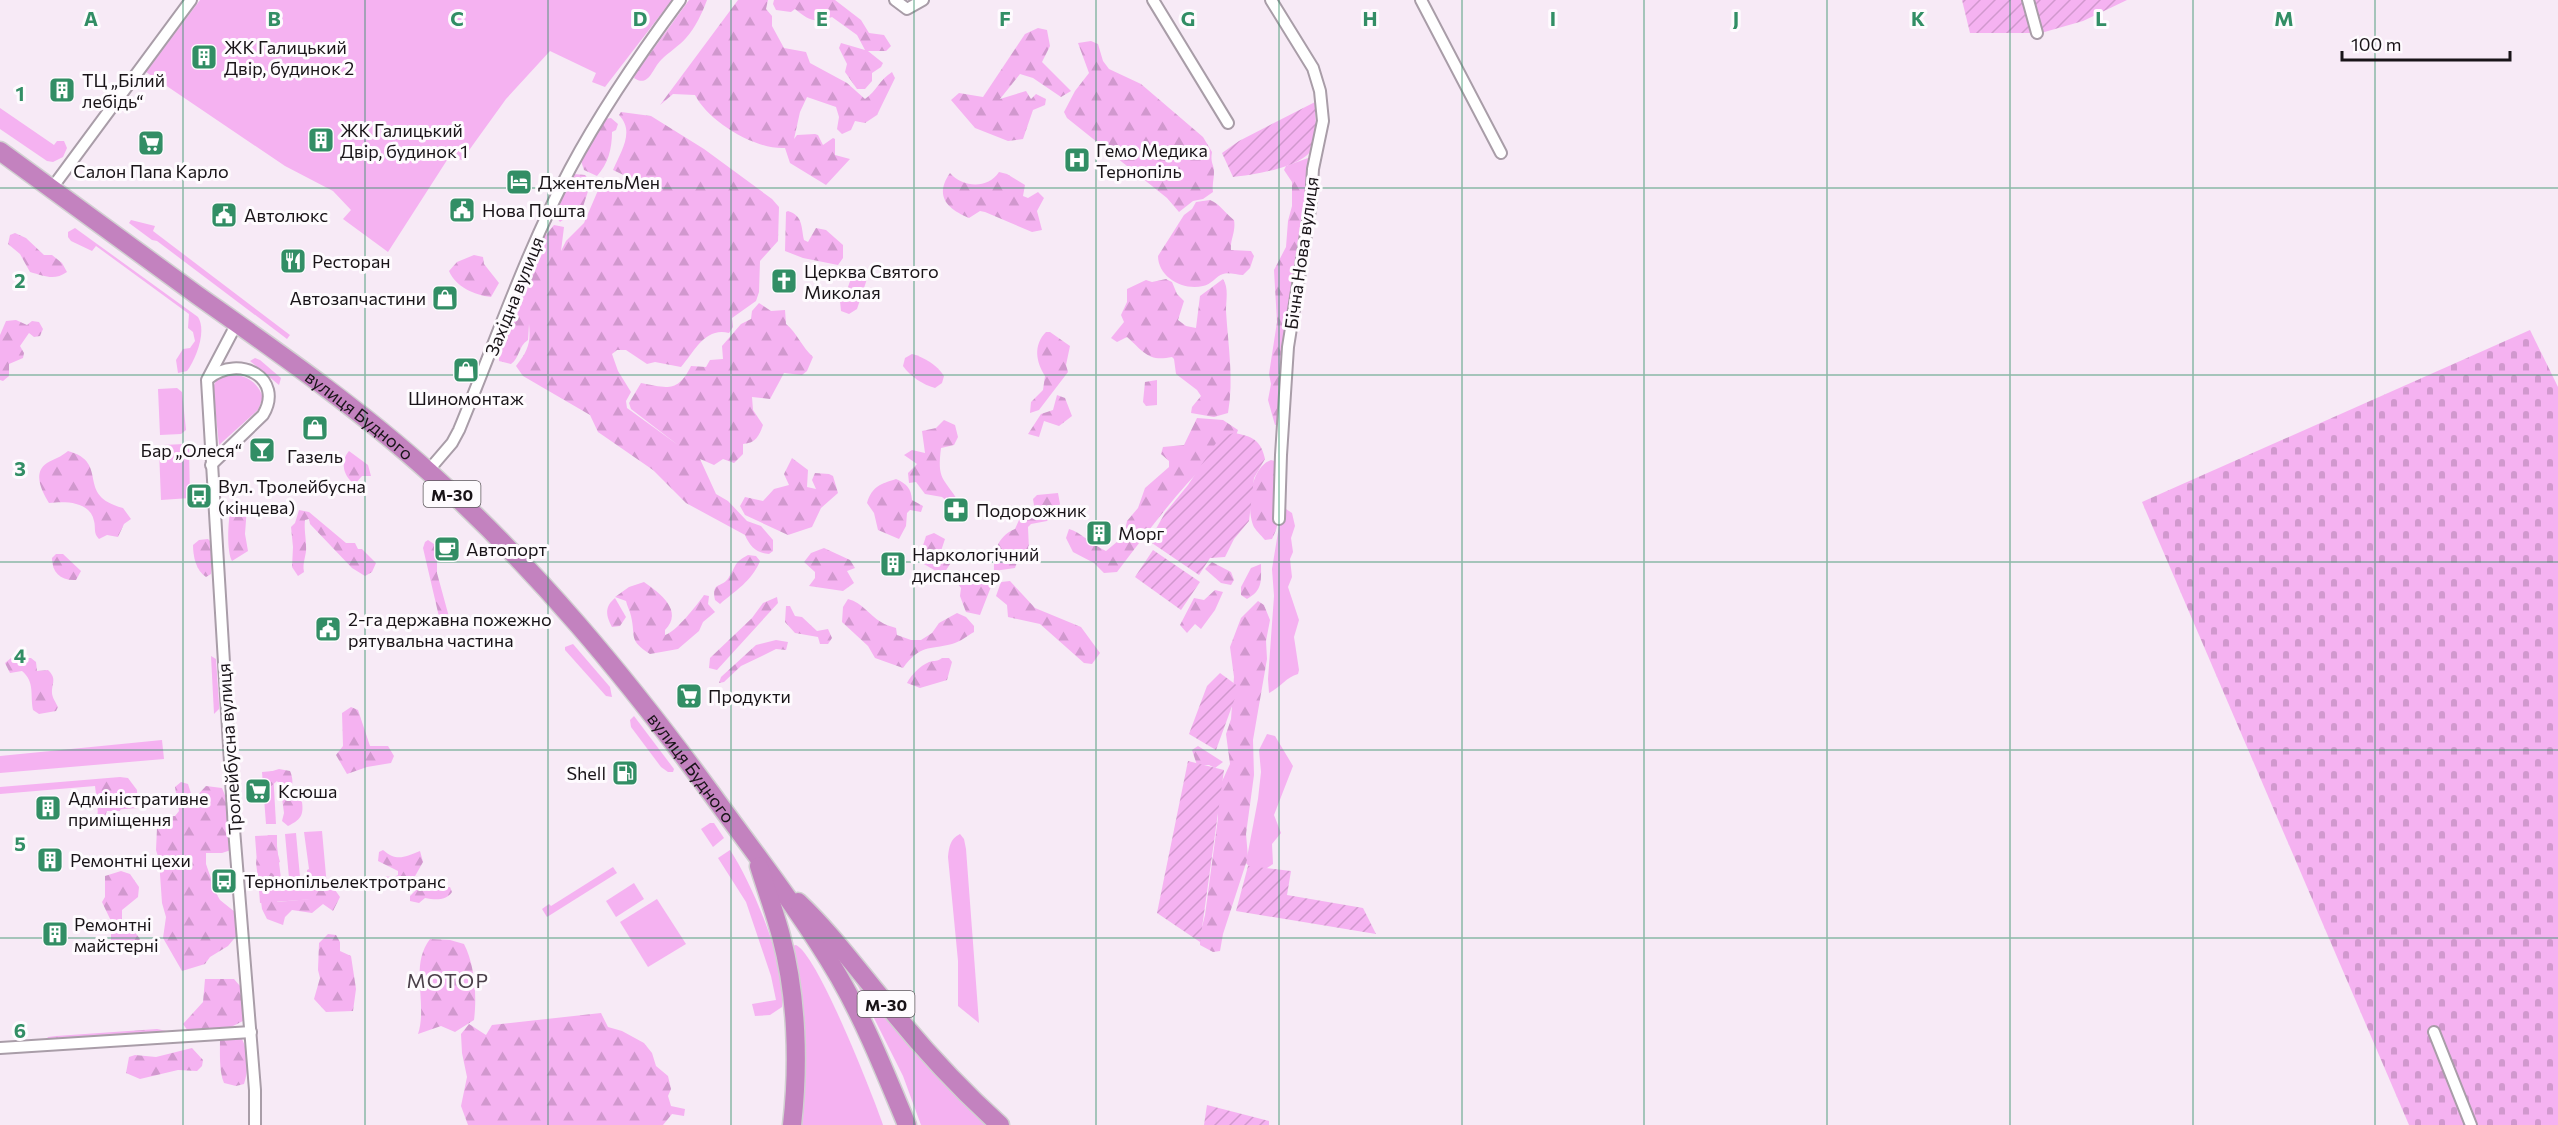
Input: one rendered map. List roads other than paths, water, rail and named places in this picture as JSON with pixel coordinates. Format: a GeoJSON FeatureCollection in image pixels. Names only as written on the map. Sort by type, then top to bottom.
{"type":"FeatureCollection","features":[{"type":"Feature","properties":{"kind":"highway","name":"вулиця Будного"},"geometry":{"type":"LineString","coordinates":[[0,151],[317,382],[428,471],[499,537],[579,625],[638,695],[753,850]]}},
{"type":"Feature","properties":{"kind":"highway","name":"М-30"},"geometry":{"type":"LineString","coordinates":[[753,850],[775,879],[840,978],[879,1058],[907,1125]]}},
{"type":"Feature","properties":{"kind":"highway"},"geometry":{"type":"LineString","coordinates":[[753,850],[782,938],[788,980],[796,1046],[792,1125]]}},
{"type":"Feature","properties":{"kind":"highway","name":"М-30"},"geometry":{"type":"LineString","coordinates":[[775,879],[823,925],[890,1008],[964,1092],[1000,1125]]}},
{"type":"Feature","properties":{"kind":"street"},"geometry":{"type":"LineString","coordinates":[[52,188],[191,0]]}},
{"type":"Feature","properties":{"kind":"street","name":"Західна вулиця"},"geometry":{"type":"LineString","coordinates":[[428,471],[459,430],[525,266],[569,171],[616,90],[680,0]]}},
{"type":"Feature","properties":{"kind":"street"},"geometry":{"type":"LineString","coordinates":[[895,0],[908,9],[924,0]]}},
{"type":"Feature","properties":{"kind":"street"},"geometry":{"type":"LineString","coordinates":[[1153,0],[1228,123]]}},
{"type":"Feature","properties":{"kind":"street","name":"Бічна Нова вулиця"},"geometry":{"type":"LineString","coordinates":[[1271,0],[1313,68],[1320,91],[1323,121],[1313,169],[1311,203],[1288,347],[1279,519]]}},
{"type":"Feature","properties":{"kind":"street"},"geometry":{"type":"LineString","coordinates":[[1421,0],[1501,153]]}},
{"type":"Feature","properties":{"kind":"street"},"geometry":{"type":"LineString","coordinates":[[2028,0],[2037,33]]}},
{"type":"Feature","properties":{"kind":"street"},"geometry":{"type":"LineString","coordinates":[[207,380],[237,323]]}},
{"type":"Feature","properties":{"kind":"street"},"geometry":{"type":"LineString","coordinates":[[207,380],[218,371],[236,366],[252,371],[265,382],[269,394],[268,406],[263,415],[211,465]]}},
{"type":"Feature","properties":{"kind":"street","name":"Тролейбусна вулиця"},"geometry":{"type":"LineString","coordinates":[[207,380],[234,829],[251,1032],[255,1125]]}},
{"type":"Feature","properties":{"kind":"street"},"geometry":{"type":"LineString","coordinates":[[0,1048],[251,1032]]}},
{"type":"Feature","properties":{"kind":"street"},"geometry":{"type":"LineString","coordinates":[[2434,1032],[2471,1125]]}},
{"type":"Feature","properties":{"kind":"place","name":"ЖК Галицький Двір, будинок 2"},"geometry":{"type":"Point","coordinates":[204,57]}},
{"type":"Feature","properties":{"kind":"place","name":"ТЦ „Білий лебідь“"},"geometry":{"type":"Point","coordinates":[62,90]}},
{"type":"Feature","properties":{"kind":"place","name":"ЖК Галицький Двір, будинок 1"},"geometry":{"type":"Point","coordinates":[321,140]}},
{"type":"Feature","properties":{"kind":"place","name":"Салон Папа Карло"},"geometry":{"type":"Point","coordinates":[151,143]}},
{"type":"Feature","properties":{"kind":"place","name":"Гемо Медика Тернопіль"},"geometry":{"type":"Point","coordinates":[1077,160]}},
{"type":"Feature","properties":{"kind":"place","name":"ДжентельМен"},"geometry":{"type":"Point","coordinates":[519,182]}},
{"type":"Feature","properties":{"kind":"place","name":"Нова Пошта"},"geometry":{"type":"Point","coordinates":[462,210]}},
{"type":"Feature","properties":{"kind":"place","name":"Автолюкс"},"geometry":{"type":"Point","coordinates":[224,215]}},
{"type":"Feature","properties":{"kind":"place","name":"Ресторан"},"geometry":{"type":"Point","coordinates":[293,261]}},
{"type":"Feature","properties":{"kind":"place","name":"Церква Святого Миколая"},"geometry":{"type":"Point","coordinates":[784,281]}},
{"type":"Feature","properties":{"kind":"place","name":"Автозапчастини"},"geometry":{"type":"Point","coordinates":[445,298]}},
{"type":"Feature","properties":{"kind":"place","name":"Шиномонтаж"},"geometry":{"type":"Point","coordinates":[466,370]}},
{"type":"Feature","properties":{"kind":"place","name":"Газель"},"geometry":{"type":"Point","coordinates":[315,428]}},
{"type":"Feature","properties":{"kind":"place","name":"Бар „Олеся“"},"geometry":{"type":"Point","coordinates":[262,450]}},
{"type":"Feature","properties":{"kind":"place","name":"Вул. Тролейбусна (кінцева)"},"geometry":{"type":"Point","coordinates":[199,496]}},
{"type":"Feature","properties":{"kind":"place","name":"Подорожник"},"geometry":{"type":"Point","coordinates":[956,510]}},
{"type":"Feature","properties":{"kind":"place","name":"Морг"},"geometry":{"type":"Point","coordinates":[1099,533]}},
{"type":"Feature","properties":{"kind":"place","name":"Автопорт"},"geometry":{"type":"Point","coordinates":[447,549]}},
{"type":"Feature","properties":{"kind":"place","name":"Наркологічний диспансер"},"geometry":{"type":"Point","coordinates":[893,564]}},
{"type":"Feature","properties":{"kind":"place","name":"2-га державна пожежно рятувальна частина"},"geometry":{"type":"Point","coordinates":[328,629]}},
{"type":"Feature","properties":{"kind":"place","name":"Продукти"},"geometry":{"type":"Point","coordinates":[689,696]}},
{"type":"Feature","properties":{"kind":"place","name":"Shell"},"geometry":{"type":"Point","coordinates":[625,773]}},
{"type":"Feature","properties":{"kind":"place","name":"Ксюша"},"geometry":{"type":"Point","coordinates":[258,791]}},
{"type":"Feature","properties":{"kind":"place","name":"Адміністративне приміщення"},"geometry":{"type":"Point","coordinates":[48,808]}},
{"type":"Feature","properties":{"kind":"place","name":"Ремонтні цехи"},"geometry":{"type":"Point","coordinates":[50,860]}},
{"type":"Feature","properties":{"kind":"place","name":"Тернопільелектротранс"},"geometry":{"type":"Point","coordinates":[224,881]}},
{"type":"Feature","properties":{"kind":"place","name":"Ремонтні майстерні"},"geometry":{"type":"Point","coordinates":[55,934]}},
{"type":"Feature","properties":{"kind":"district","name":"МОТОР"},"geometry":{"type":"Point","coordinates":[448,980]}}]}
